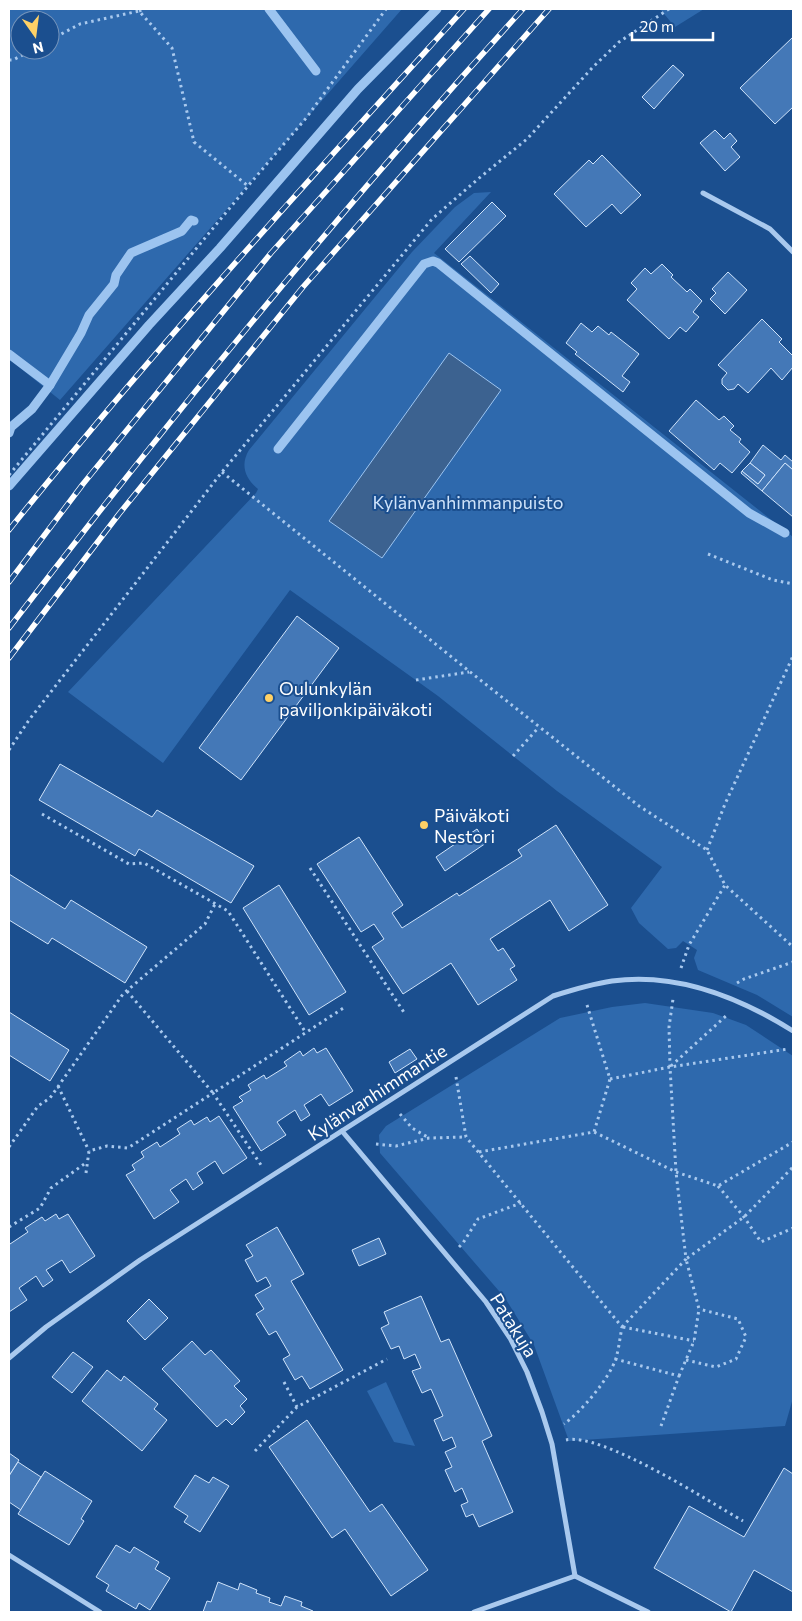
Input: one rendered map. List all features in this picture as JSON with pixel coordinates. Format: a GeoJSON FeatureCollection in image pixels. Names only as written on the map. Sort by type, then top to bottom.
{"type":"FeatureCollection","features":[{"type":"Feature","properties":{"kind":"street"},"geometry":{"type":"LineString","coordinates":[[703,193],[770,229],[793,252]]}},
{"type":"Feature","properties":{"kind":"street","name":"Kylänvanhimmantie"},"geometry":{"type":"LineString","coordinates":[[9,1358],[46,1327],[114,1278],[552,996],[584,986],[613,981],[643,979],[677,982],[720,994],[754,1009],[793,1031]]}},
{"type":"Feature","properties":{"kind":"street","name":"Patakuja"},"geometry":{"type":"LineString","coordinates":[[342,1131],[486,1302],[510,1338],[527,1372],[552,1444],[575,1576]]}},
{"type":"Feature","properties":{"kind":"street"},"geometry":{"type":"LineString","coordinates":[[9,1555],[100,1612]]}},
{"type":"Feature","properties":{"kind":"street"},"geometry":{"type":"LineString","coordinates":[[474,1612],[575,1576],[648,1612]]}},
{"type":"Feature","properties":{"kind":"path"},"geometry":{"type":"LineString","coordinates":[[60,35],[80,24],[144,9]]}},
{"type":"Feature","properties":{"kind":"path"},"geometry":{"type":"LineString","coordinates":[[9,475],[307,117],[386,9]]}},
{"type":"Feature","properties":{"kind":"path"},"geometry":{"type":"LineString","coordinates":[[9,750],[29,720],[222,472],[432,219],[527,140],[593,67],[619,42],[669,9]]}},
{"type":"Feature","properties":{"kind":"path"},"geometry":{"type":"LineString","coordinates":[[139,10],[172,48],[194,142],[248,186]]}},
{"type":"Feature","properties":{"kind":"path"},"geometry":{"type":"LineString","coordinates":[[222,472],[639,806],[706,850],[725,885],[793,947]]}},
{"type":"Feature","properties":{"kind":"path"},"geometry":{"type":"LineString","coordinates":[[708,554],[773,580],[793,584]]}},
{"type":"Feature","properties":{"kind":"path"},"geometry":{"type":"LineString","coordinates":[[706,850],[793,656]]}},
{"type":"Feature","properties":{"kind":"path"},"geometry":{"type":"LineString","coordinates":[[416,680],[469,671]]}},
{"type":"Feature","properties":{"kind":"path"},"geometry":{"type":"LineString","coordinates":[[513,756],[539,727]]}},
{"type":"Feature","properties":{"kind":"path"},"geometry":{"type":"LineString","coordinates":[[42,814],[129,864],[144,863],[228,911],[306,1032]]}},
{"type":"Feature","properties":{"kind":"path"},"geometry":{"type":"LineString","coordinates":[[310,868],[405,1014]]}},
{"type":"Feature","properties":{"kind":"path"},"geometry":{"type":"LineString","coordinates":[[680,969],[689,945],[725,885]]}},
{"type":"Feature","properties":{"kind":"path"},"geometry":{"type":"LineString","coordinates":[[9,1147],[38,1106],[50,1098],[127,991],[205,924],[216,904]]}},
{"type":"Feature","properties":{"kind":"path"},"geometry":{"type":"LineString","coordinates":[[720,994],[744,979],[793,962]]}},
{"type":"Feature","properties":{"kind":"path"},"geometry":{"type":"LineString","coordinates":[[127,991],[213,1093],[270,1177]]}},
{"type":"Feature","properties":{"kind":"path"},"geometry":{"type":"LineString","coordinates":[[661,1426],[694,1341],[699,1309],[686,1259],[676,1172],[668,1026],[673,999]]}},
{"type":"Feature","properties":{"kind":"path"},"geometry":{"type":"LineString","coordinates":[[587,1005],[610,1079],[594,1132]]}},
{"type":"Feature","properties":{"kind":"path"},"geometry":{"type":"LineString","coordinates":[[89,1151],[108,1146],[128,1148],[345,1007]]}},
{"type":"Feature","properties":{"kind":"path"},"geometry":{"type":"LineString","coordinates":[[670,1067],[728,1014]]}},
{"type":"Feature","properties":{"kind":"path"},"geometry":{"type":"LineString","coordinates":[[610,1079],[670,1067],[788,1049]]}},
{"type":"Feature","properties":{"kind":"path"},"geometry":{"type":"LineString","coordinates":[[456,1076],[466,1137],[622,1327],[694,1341]]}},
{"type":"Feature","properties":{"kind":"path"},"geometry":{"type":"LineString","coordinates":[[58,1086],[89,1151],[86,1173]]}},
{"type":"Feature","properties":{"kind":"path"},"geometry":{"type":"LineString","coordinates":[[399,1113],[412,1128],[429,1138]]}},
{"type":"Feature","properties":{"kind":"path"},"geometry":{"type":"LineString","coordinates":[[478,1152],[594,1132],[676,1172],[718,1186],[762,1242],[793,1228]]}},
{"type":"Feature","properties":{"kind":"path"},"geometry":{"type":"LineString","coordinates":[[353,1143],[396,1146],[429,1138],[466,1137]]}},
{"type":"Feature","properties":{"kind":"path"},"geometry":{"type":"LineString","coordinates":[[718,1186],[793,1142]]}},
{"type":"Feature","properties":{"kind":"path"},"geometry":{"type":"LineString","coordinates":[[9,1227],[40,1208],[52,1188],[88,1162]]}},
{"type":"Feature","properties":{"kind":"path"},"geometry":{"type":"LineString","coordinates":[[549,1434],[569,1421],[588,1401],[602,1382],[615,1359],[622,1327],[686,1259],[744,1217],[793,1167]]}},
{"type":"Feature","properties":{"kind":"path"},"geometry":{"type":"LineString","coordinates":[[448,1258],[463,1243],[478,1219],[521,1203]]}},
{"type":"Feature","properties":{"kind":"path"},"geometry":{"type":"LineString","coordinates":[[686,1360],[716,1367],[736,1359],[746,1337],[738,1319],[699,1309]]}},
{"type":"Feature","properties":{"kind":"path"},"geometry":{"type":"LineString","coordinates":[[256,1451],[297,1407],[387,1359]]}},
{"type":"Feature","properties":{"kind":"path"},"geometry":{"type":"LineString","coordinates":[[615,1359],[679,1376]]}},
{"type":"Feature","properties":{"kind":"path"},"geometry":{"type":"LineString","coordinates":[[284,1382],[297,1407]]}},
{"type":"Feature","properties":{"kind":"path"},"geometry":{"type":"LineString","coordinates":[[552,1444],[582,1439],[627,1455],[743,1521]]}},
{"type":"Feature","properties":{"kind":"green space"},"geometry":{"type":"Polygon","coordinates":[[[9,9],[402,9],[60,400],[9,359],[9,9]]]}},
{"type":"Feature","properties":{"kind":"green space"},"geometry":{"type":"Polygon","coordinates":[[[660,9],[704,9],[675,27],[660,9]]]}},
{"type":"Feature","properties":{"kind":"green space","name":"Kylänvanhimmanpuisto"},"geometry":{"type":"Polygon","coordinates":[[[491,192],[434,253],[793,537],[793,1017],[757,995],[698,970],[694,958],[697,950],[683,941],[676,948],[668,949],[639,923],[631,908],[662,867],[557,791],[438,696],[290,590],[163,763],[68,692],[256,493],[258,489],[247,476],[244,466],[249,450],[412,252],[455,207],[474,193],[491,192]]]}},
{"type":"Feature","properties":{"kind":"green space"},"geometry":{"type":"Polygon","coordinates":[[[645,1003],[713,1013],[746,1025],[793,1056],[793,1398],[785,1426],[569,1441],[534,1345],[505,1298],[380,1153],[379,1135],[386,1126],[560,1018],[612,1007],[645,1003]]]}},
{"type":"Feature","properties":{"kind":"green space"},"geometry":{"type":"Polygon","coordinates":[[[386,1382],[415,1446],[394,1442],[367,1391],[386,1382]]]}},
{"type":"Feature","properties":{"kind":"shaded area"},"geometry":{"type":"Polygon","coordinates":[[[449,353],[501,390],[382,558],[329,521],[449,353]]]}},
{"type":"Feature","properties":{"kind":"building"},"geometry":{"type":"Polygon","coordinates":[[[793,37],[793,107],[775,124],[740,88],[793,37]]]}},
{"type":"Feature","properties":{"kind":"building"},"geometry":{"type":"Polygon","coordinates":[[[673,65],[684,75],[654,109],[642,97],[673,65]]]}},
{"type":"Feature","properties":{"kind":"building"},"geometry":{"type":"Polygon","coordinates":[[[715,130],[724,139],[730,133],[737,141],[731,147],[740,157],[725,171],[700,143],[715,130]]]}},
{"type":"Feature","properties":{"kind":"building"},"geometry":{"type":"Polygon","coordinates":[[[602,155],[641,195],[621,214],[612,204],[586,227],[554,194],[589,160],[593,164],[602,155]]]}},
{"type":"Feature","properties":{"kind":"building"},"geometry":{"type":"Polygon","coordinates":[[[492,202],[506,216],[459,262],[445,249],[492,202]]]}},
{"type":"Feature","properties":{"kind":"building"},"geometry":{"type":"Polygon","coordinates":[[[470,256],[499,284],[491,293],[461,264],[470,256]]]}},
{"type":"Feature","properties":{"kind":"building"},"geometry":{"type":"Polygon","coordinates":[[[662,264],[673,275],[671,277],[687,292],[690,289],[702,301],[693,312],[699,317],[686,332],[680,327],[669,339],[627,300],[637,289],[631,283],[645,268],[651,274],[662,264]]]}},
{"type":"Feature","properties":{"kind":"building"},"geometry":{"type":"Polygon","coordinates":[[[728,272],[747,290],[725,314],[710,299],[716,293],[712,289],[728,272]]]}},
{"type":"Feature","properties":{"kind":"building"},"geometry":{"type":"Polygon","coordinates":[[[762,319],[782,339],[779,342],[793,356],[793,367],[782,380],[771,368],[748,393],[738,384],[734,389],[728,390],[722,384],[722,379],[727,373],[718,365],[762,319]]]}},
{"type":"Feature","properties":{"kind":"building"},"geometry":{"type":"Polygon","coordinates":[[[581,323],[592,332],[598,326],[609,335],[611,332],[639,354],[622,376],[630,382],[623,392],[575,354],[577,352],[566,343],[581,323]]]}},
{"type":"Feature","properties":{"kind":"building"},"geometry":{"type":"Polygon","coordinates":[[[696,400],[719,420],[724,416],[734,426],[730,430],[741,439],[739,442],[750,452],[732,473],[720,463],[714,470],[669,431],[696,400]]]}},
{"type":"Feature","properties":{"kind":"building"},"geometry":{"type":"Polygon","coordinates":[[[763,445],[781,460],[785,455],[793,462],[793,470],[785,463],[762,491],[741,473],[742,471],[758,484],[765,475],[750,463],[763,445]]]}},
{"type":"Feature","properties":{"kind":"building"},"geometry":{"type":"Polygon","coordinates":[[[750,463],[765,475],[758,484],[742,471],[750,463]]]}},
{"type":"Feature","properties":{"kind":"building"},"geometry":{"type":"Polygon","coordinates":[[[785,463],[793,470],[793,517],[762,491],[785,463]]]}},
{"type":"Feature","properties":{"kind":"building","name":"Oulunkylän paviljonkipäiväkoti"},"geometry":{"type":"Polygon","coordinates":[[[297,616],[339,648],[241,780],[199,748],[297,616]]]}},
{"type":"Feature","properties":{"kind":"building"},"geometry":{"type":"Polygon","coordinates":[[[60,764],[152,817],[157,810],[254,866],[231,903],[139,849],[135,856],[39,800],[60,764]]]}},
{"type":"Feature","properties":{"kind":"building"},"geometry":{"type":"Polygon","coordinates":[[[556,825],[608,905],[569,931],[550,900],[490,939],[498,951],[503,948],[515,966],[510,969],[517,980],[478,1005],[451,963],[403,994],[372,947],[384,939],[374,924],[361,932],[317,864],[359,837],[403,905],[392,913],[402,928],[457,893],[459,896],[522,856],[518,850],[556,825]]]}},
{"type":"Feature","properties":{"kind":"building"},"geometry":{"type":"Polygon","coordinates":[[[477,829],[486,843],[445,871],[436,857],[477,829]]]}},
{"type":"Feature","properties":{"kind":"building"},"geometry":{"type":"Polygon","coordinates":[[[9,874],[65,909],[71,900],[147,947],[125,983],[52,938],[48,944],[9,920],[9,874]]]}},
{"type":"Feature","properties":{"kind":"building"},"geometry":{"type":"Polygon","coordinates":[[[279,885],[346,992],[309,1015],[243,908],[279,885]]]}},
{"type":"Feature","properties":{"kind":"building"},"geometry":{"type":"Polygon","coordinates":[[[9,1012],[69,1050],[50,1081],[9,1055],[9,1012]]]}},
{"type":"Feature","properties":{"kind":"building"},"geometry":{"type":"Polygon","coordinates":[[[314,1048],[317,1053],[326,1048],[353,1091],[329,1106],[321,1094],[304,1105],[310,1115],[301,1121],[295,1110],[277,1122],[286,1135],[261,1151],[233,1107],[243,1101],[239,1097],[251,1090],[248,1085],[264,1075],[266,1079],[287,1066],[284,1062],[300,1051],[303,1056],[314,1048]]]}},
{"type":"Feature","properties":{"kind":"building"},"geometry":{"type":"Polygon","coordinates":[[[410,1049],[417,1059],[395,1073],[389,1062],[410,1049]]]}},
{"type":"Feature","properties":{"kind":"building"},"geometry":{"type":"Polygon","coordinates":[[[219,1116],[247,1158],[223,1174],[215,1161],[197,1173],[203,1183],[193,1190],[186,1179],[170,1190],[179,1202],[154,1219],[126,1175],[135,1170],[132,1165],[144,1157],[141,1152],[157,1142],[160,1147],[180,1134],[177,1129],[191,1120],[194,1125],[207,1117],[210,1122],[219,1116]]]}},
{"type":"Feature","properties":{"kind":"building"},"geometry":{"type":"Polygon","coordinates":[[[56,1214],[59,1219],[68,1214],[95,1256],[70,1273],[62,1260],[46,1270],[53,1280],[43,1287],[36,1276],[19,1288],[27,1300],[9,1312],[9,1242],[10,1244],[28,1232],[25,1228],[42,1217],[45,1221],[56,1214]]]}},
{"type":"Feature","properties":{"kind":"building"},"geometry":{"type":"Polygon","coordinates":[[[277,1227],[304,1274],[291,1281],[343,1370],[310,1389],[302,1376],[295,1380],[283,1359],[290,1355],[276,1331],[269,1335],[256,1314],[264,1309],[255,1295],[271,1286],[266,1277],[257,1282],[245,1260],[253,1256],[246,1245],[277,1227]]]}},
{"type":"Feature","properties":{"kind":"building"},"geometry":{"type":"Polygon","coordinates":[[[379,1238],[386,1254],[359,1266],[352,1250],[379,1238]]]}},
{"type":"Feature","properties":{"kind":"building"},"geometry":{"type":"Polygon","coordinates":[[[421,1296],[441,1342],[449,1339],[492,1436],[482,1441],[513,1512],[479,1527],[473,1514],[466,1517],[461,1505],[468,1502],[462,1488],[455,1492],[445,1470],[452,1467],[445,1452],[456,1447],[452,1437],[443,1441],[434,1420],[443,1416],[431,1389],[422,1393],[412,1371],[421,1368],[415,1354],[404,1359],[399,1346],[391,1349],[381,1328],[389,1324],[384,1312],[421,1296]]]}},
{"type":"Feature","properties":{"kind":"building"},"geometry":{"type":"Polygon","coordinates":[[[149,1299],[168,1318],[145,1340],[127,1321],[149,1299]]]}},
{"type":"Feature","properties":{"kind":"building"},"geometry":{"type":"Polygon","coordinates":[[[192,1341],[205,1355],[211,1350],[240,1381],[234,1386],[247,1399],[240,1406],[245,1412],[232,1425],[226,1419],[217,1427],[162,1369],[192,1341]]]}},
{"type":"Feature","properties":{"kind":"building"},"geometry":{"type":"Polygon","coordinates":[[[73,1352],[93,1367],[72,1393],[52,1377],[73,1352]]]}},
{"type":"Feature","properties":{"kind":"building"},"geometry":{"type":"Polygon","coordinates":[[[107,1370],[121,1381],[124,1376],[158,1404],[154,1409],[167,1420],[142,1451],[82,1401],[107,1370]]]}},
{"type":"Feature","properties":{"kind":"building"},"geometry":{"type":"Polygon","coordinates":[[[307,1420],[370,1512],[382,1504],[428,1570],[391,1596],[345,1529],[332,1538],[269,1447],[307,1420]]]}},
{"type":"Feature","properties":{"kind":"building"},"geometry":{"type":"Polygon","coordinates":[[[9,1453],[19,1460],[9,1476],[9,1453]]]}},
{"type":"Feature","properties":{"kind":"building"},"geometry":{"type":"Polygon","coordinates":[[[18,1462],[41,1477],[21,1510],[9,1502],[9,1476],[18,1462]]]}},
{"type":"Feature","properties":{"kind":"building"},"geometry":{"type":"Polygon","coordinates":[[[784,1468],[793,1474],[793,1592],[754,1570],[731,1612],[654,1568],[689,1506],[744,1537],[784,1468]]]}},
{"type":"Feature","properties":{"kind":"building"},"geometry":{"type":"Polygon","coordinates":[[[45,1471],[92,1501],[81,1519],[84,1521],[69,1545],[18,1514],[45,1471]]]}},
{"type":"Feature","properties":{"kind":"building"},"geometry":{"type":"Polygon","coordinates":[[[195,1475],[209,1483],[213,1477],[229,1486],[200,1532],[184,1522],[188,1516],[174,1507],[195,1475]]]}},
{"type":"Feature","properties":{"kind":"building"},"geometry":{"type":"Polygon","coordinates":[[[116,1545],[130,1553],[134,1547],[159,1562],[155,1569],[170,1578],[150,1610],[139,1603],[136,1609],[106,1591],[109,1585],[96,1577],[116,1545]]]}},
{"type":"Feature","properties":{"kind":"building"},"geometry":{"type":"Polygon","coordinates":[[[218,1582],[238,1590],[240,1583],[257,1590],[256,1593],[270,1598],[269,1602],[281,1606],[285,1596],[302,1602],[301,1606],[313,1612],[203,1612],[207,1601],[211,1602],[218,1582]]]}},
{"type":"Feature","properties":{"kind":"waterway"},"geometry":{"type":"LineString","coordinates":[[269,9],[316,71]]}},
{"type":"Feature","properties":{"kind":"waterway"},"geometry":{"type":"LineString","coordinates":[[9,486],[358,89],[437,9]]}},
{"type":"Feature","properties":{"kind":"waterway"},"geometry":{"type":"LineString","coordinates":[[9,354],[50,385],[81,333],[89,315],[114,284],[116,275],[131,253],[182,231],[191,220],[194,221]]}},
{"type":"Feature","properties":{"kind":"waterway"},"geometry":{"type":"LineString","coordinates":[[278,449],[424,264],[433,261],[438,263],[749,513],[785,533]]}},
{"type":"Feature","properties":{"kind":"waterway"},"geometry":{"type":"LineString","coordinates":[[9,433],[11,427],[32,409],[50,385]]}},
{"type":"Feature","properties":{"kind":"railway"},"geometry":{"type":"LineString","coordinates":[[9,530],[175,331],[464,9]]}},
{"type":"Feature","properties":{"kind":"railway"},"geometry":{"type":"LineString","coordinates":[[9,582],[83,484],[271,253],[489,9]]}},
{"type":"Feature","properties":{"kind":"railway"},"geometry":{"type":"LineString","coordinates":[[9,628],[70,548],[259,313],[389,160],[523,9]]}},
{"type":"Feature","properties":{"kind":"railway"},"geometry":{"type":"LineString","coordinates":[[9,658],[119,514],[303,287],[549,9]]}},
{"type":"Feature","properties":{"kind":"place","name":"Oulunkylän paviljonkipäiväkoti"},"geometry":{"type":"Point","coordinates":[269,698]}},
{"type":"Feature","properties":{"kind":"place","name":"Päiväkoti Nestori"},"geometry":{"type":"Point","coordinates":[424,825]}}]}
